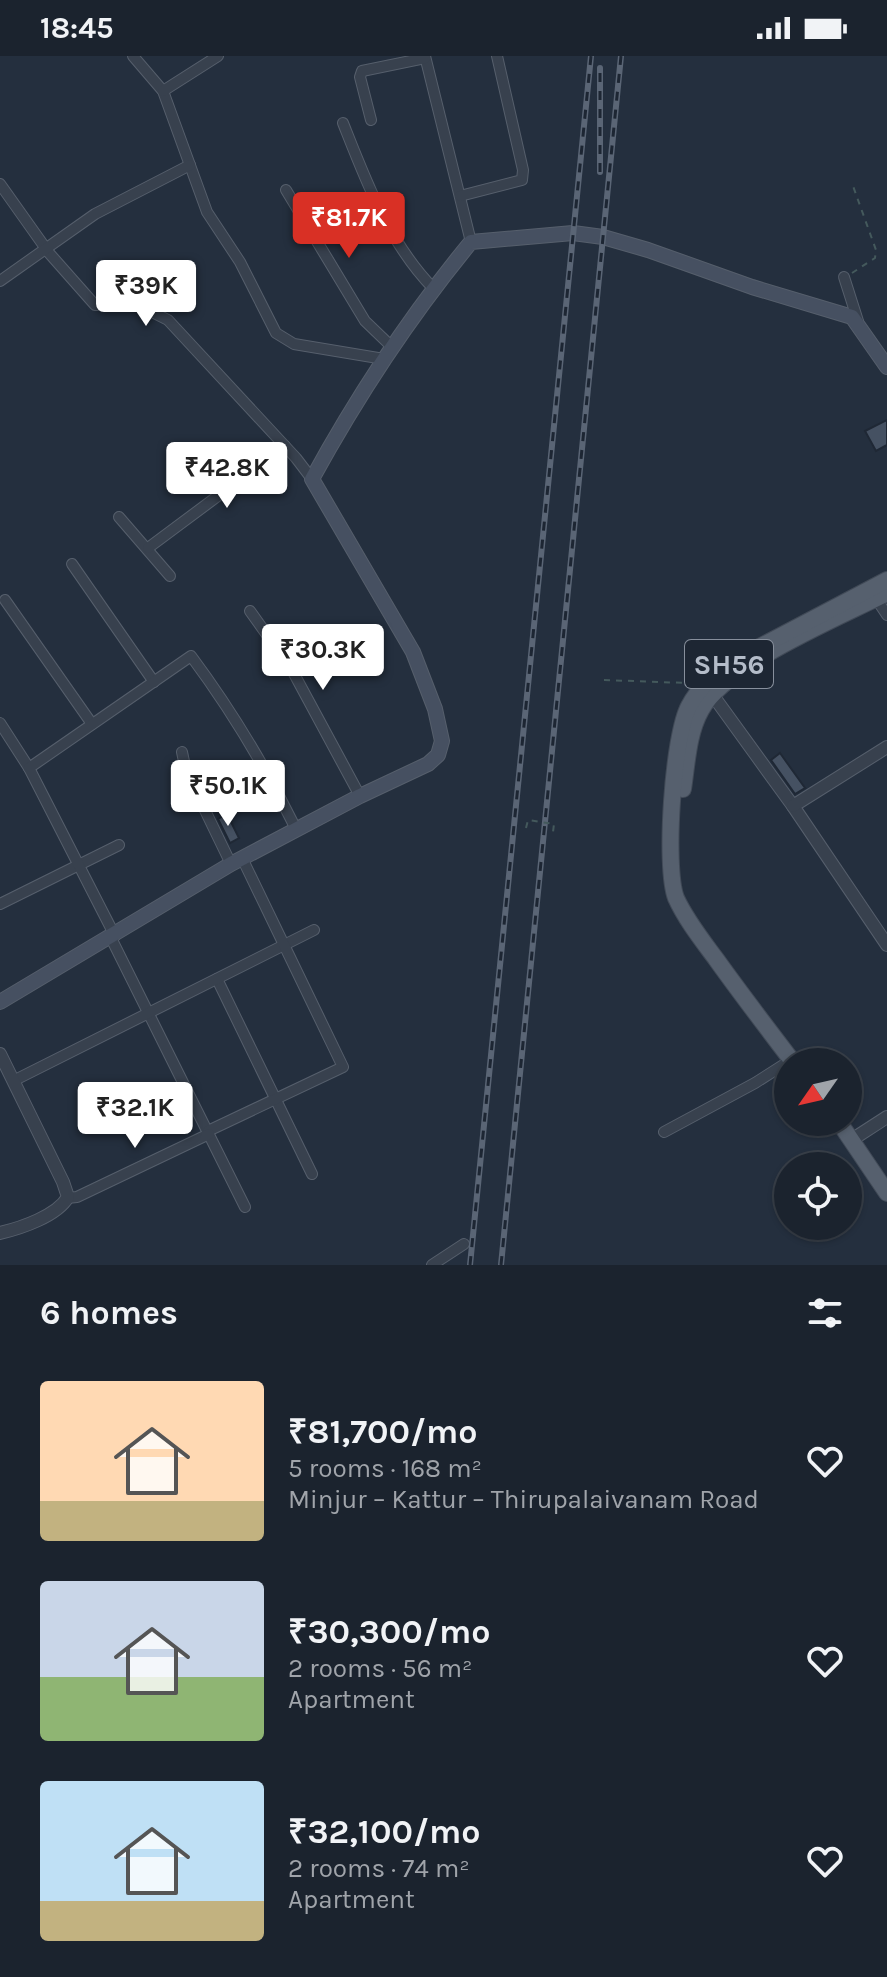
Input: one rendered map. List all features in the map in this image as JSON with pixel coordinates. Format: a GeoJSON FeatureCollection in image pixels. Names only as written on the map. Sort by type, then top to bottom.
{"type":"FeatureCollection","features":[{"type":"Feature","properties":{"kind":"main road"},"geometry":{"type":"LineString","coordinates":[[0,1002],[236,861],[428,764],[438,755],[442,741],[435,709],[413,652],[312,479],[339,428],[388,353],[433,288],[471,242],[573,233],[603,237],[852,317],[887,367]]}},
{"type":"Feature","properties":{"kind":"main road","name":"SH56"},"geometry":{"type":"LineString","coordinates":[[783,1048],[684,912],[672,881],[670,807],[683,719],[688,707],[731,662],[878,593],[887,580]]}},
{"type":"Feature","properties":{"kind":"main road"},"geometry":{"type":"LineString","coordinates":[[851,1136],[887,1193]]}},
{"type":"Feature","properties":{"kind":"main road"},"geometry":{"type":"LineString","coordinates":[[853,1139],[870,1150],[887,1174]]}},
{"type":"Feature","properties":{"kind":"street"},"geometry":{"type":"LineString","coordinates":[[133,56],[163,91],[207,212],[240,262],[276,333],[294,344],[388,353]]}},
{"type":"Feature","properties":{"kind":"street"},"geometry":{"type":"LineString","coordinates":[[163,91],[218,56]]}},
{"type":"Feature","properties":{"kind":"street"},"geometry":{"type":"LineString","coordinates":[[460,196],[522,180],[523,170],[497,56]]}},
{"type":"Feature","properties":{"kind":"street"},"geometry":{"type":"LineString","coordinates":[[371,120],[360,77],[362,71],[425,57],[471,242]]}},
{"type":"Feature","properties":{"kind":"street"},"geometry":{"type":"LineString","coordinates":[[343,123],[382,214],[416,270],[433,288]]}},
{"type":"Feature","properties":{"kind":"street"},"geometry":{"type":"LineString","coordinates":[[0,281],[95,214],[190,165]]}},
{"type":"Feature","properties":{"kind":"street"},"geometry":{"type":"LineString","coordinates":[[0,184],[47,250],[95,305],[136,304],[168,320],[312,479]]}},
{"type":"Feature","properties":{"kind":"street"},"geometry":{"type":"LineString","coordinates":[[286,190],[365,321],[388,353]]}},
{"type":"Feature","properties":{"kind":"street"},"geometry":{"type":"LineString","coordinates":[[844,277],[861,329]]}},
{"type":"Feature","properties":{"kind":"street"},"geometry":{"type":"LineString","coordinates":[[148,548],[285,446]]}},
{"type":"Feature","properties":{"kind":"street"},"geometry":{"type":"LineString","coordinates":[[119,517],[170,576]]}},
{"type":"Feature","properties":{"kind":"street"},"geometry":{"type":"LineString","coordinates":[[72,564],[154,682]]}},
{"type":"Feature","properties":{"kind":"street"},"geometry":{"type":"LineString","coordinates":[[878,593],[887,615]]}},
{"type":"Feature","properties":{"kind":"street"},"geometry":{"type":"LineString","coordinates":[[5,600],[92,724]]}},
{"type":"Feature","properties":{"kind":"street"},"geometry":{"type":"LineString","coordinates":[[250,611],[292,670],[360,796]]}},
{"type":"Feature","properties":{"kind":"street"},"geometry":{"type":"LineString","coordinates":[[29,768],[191,656],[226,703],[253,747],[296,829]]}},
{"type":"Feature","properties":{"kind":"street"},"geometry":{"type":"LineString","coordinates":[[708,689],[793,806],[887,945]]}},
{"type":"Feature","properties":{"kind":"street"},"geometry":{"type":"LineString","coordinates":[[0,723],[29,768],[79,865],[245,1207]]}},
{"type":"Feature","properties":{"kind":"street"},"geometry":{"type":"LineString","coordinates":[[793,806],[887,747]]}},
{"type":"Feature","properties":{"kind":"street"},"geometry":{"type":"LineString","coordinates":[[0,1233],[40,1217],[60,1207],[67,1198],[77,1197],[343,1067],[284,945],[186,771],[182,752]]}},
{"type":"Feature","properties":{"kind":"street"},"geometry":{"type":"LineString","coordinates":[[0,904],[119,845]]}},
{"type":"Feature","properties":{"kind":"street"},"geometry":{"type":"LineString","coordinates":[[8,1080],[314,930]]}},
{"type":"Feature","properties":{"kind":"street"},"geometry":{"type":"LineString","coordinates":[[217,979],[312,1174]]}},
{"type":"Feature","properties":{"kind":"street"},"geometry":{"type":"LineString","coordinates":[[0,1054],[8,1080],[63,1182],[67,1198]]}},
{"type":"Feature","properties":{"kind":"street"},"geometry":{"type":"LineString","coordinates":[[664,1132],[774,1072]]}},
{"type":"Feature","properties":{"kind":"street"},"geometry":{"type":"LineString","coordinates":[[853,1139],[887,1117]]}},
{"type":"Feature","properties":{"kind":"street"},"geometry":{"type":"LineString","coordinates":[[432,1265],[464,1244]]}},
{"type":"Feature","properties":{"kind":"path"},"geometry":{"type":"LineString","coordinates":[[844,277],[875,258],[876,250],[853,186]]}},
{"type":"Feature","properties":{"kind":"path"},"geometry":{"type":"LineString","coordinates":[[604,680],[708,689]]}},
{"type":"Feature","properties":{"kind":"path"},"geometry":{"type":"LineString","coordinates":[[526,828],[528,820],[554,824],[553,832]]}},
{"type":"Feature","properties":{"kind":"building"},"geometry":{"type":"Polygon","coordinates":[[[887,420],[887,445],[876,451],[865,431],[887,420]]]}},
{"type":"Feature","properties":{"kind":"building"},"geometry":{"type":"Polygon","coordinates":[[[780,753],[805,788],[795,794],[771,760],[780,753]]]}},
{"type":"Feature","properties":{"kind":"building"},"geometry":{"type":"Polygon","coordinates":[[[227,814],[239,838],[230,843],[218,819],[227,814]]]}},
{"type":"Feature","properties":{"kind":"railway"},"geometry":{"type":"LineString","coordinates":[[470,1265],[591,56]]}},
{"type":"Feature","properties":{"kind":"railway"},"geometry":{"type":"LineString","coordinates":[[501,1265],[621,56]]}},
{"type":"Feature","properties":{"kind":"railway"},"geometry":{"type":"LineString","coordinates":[[600,68],[600,172]]}}]}
